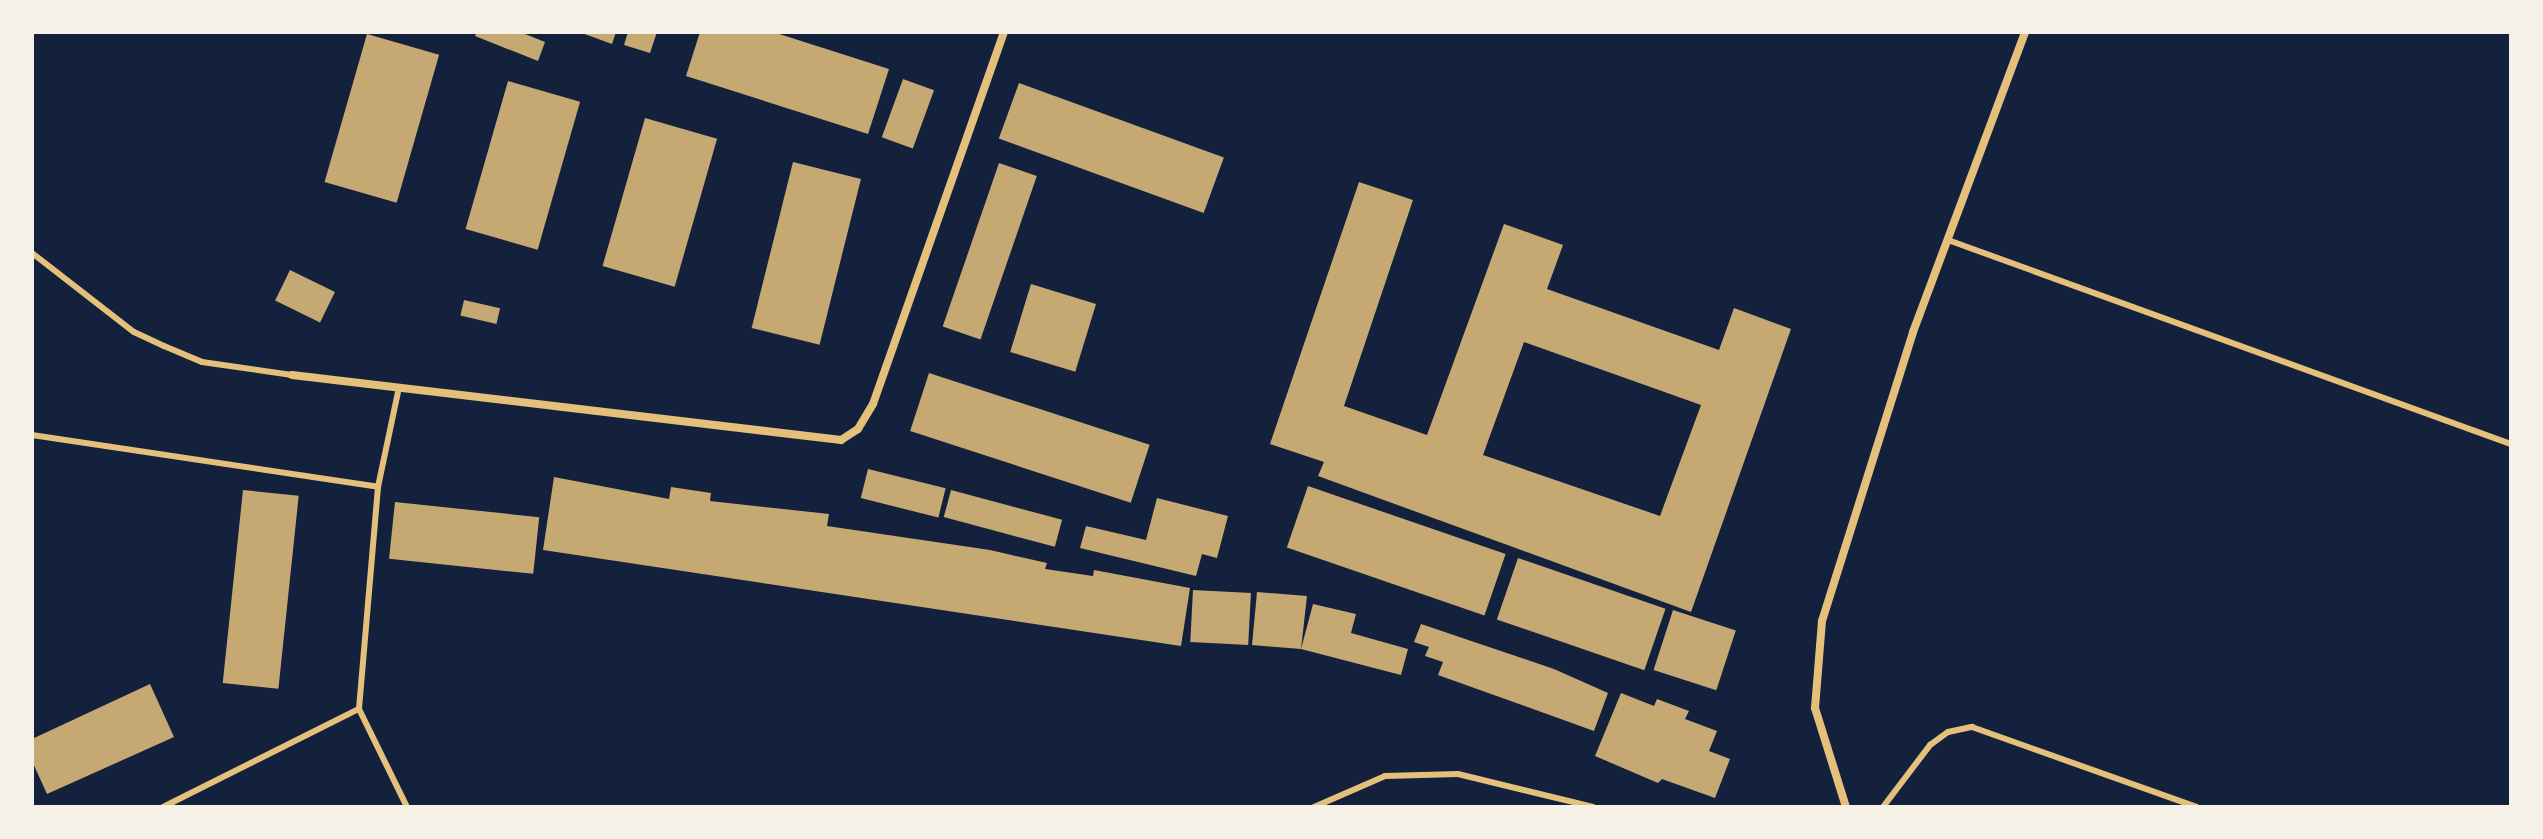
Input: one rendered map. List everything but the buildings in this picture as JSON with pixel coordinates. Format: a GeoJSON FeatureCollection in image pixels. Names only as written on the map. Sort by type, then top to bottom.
{"type":"FeatureCollection","features":[{"type":"Feature","properties":{"kind":"street"},"geometry":{"type":"LineString","coordinates":[[292,375],[398,392],[841,440],[858,429],[873,404],[1004,32]]}},
{"type":"Feature","properties":{"kind":"street"},"geometry":{"type":"LineString","coordinates":[[1846,807],[1815,708],[1822,621],[1948,240],[2025,32]]}},
{"type":"Feature","properties":{"kind":"lane"},"geometry":{"type":"LineString","coordinates":[[1948,240],[2511,444]]}},
{"type":"Feature","properties":{"kind":"lane"},"geometry":{"type":"LineString","coordinates":[[32,253],[134,332],[202,362],[292,375]]}},
{"type":"Feature","properties":{"kind":"lane"},"geometry":{"type":"LineString","coordinates":[[398,392],[378,487],[359,709],[407,807]]}},
{"type":"Feature","properties":{"kind":"lane"},"geometry":{"type":"LineString","coordinates":[[32,435],[378,487]]}},
{"type":"Feature","properties":{"kind":"lane"},"geometry":{"type":"LineString","coordinates":[[163,807],[359,709]]}},
{"type":"Feature","properties":{"kind":"lane"},"geometry":{"type":"LineString","coordinates":[[1883,807],[1930,745],[1948,732],[1972,727],[2197,807]]}},
{"type":"Feature","properties":{"kind":"lane"},"geometry":{"type":"LineString","coordinates":[[1314,807],[1385,776],[1458,774],[1593,807]]}}]}
